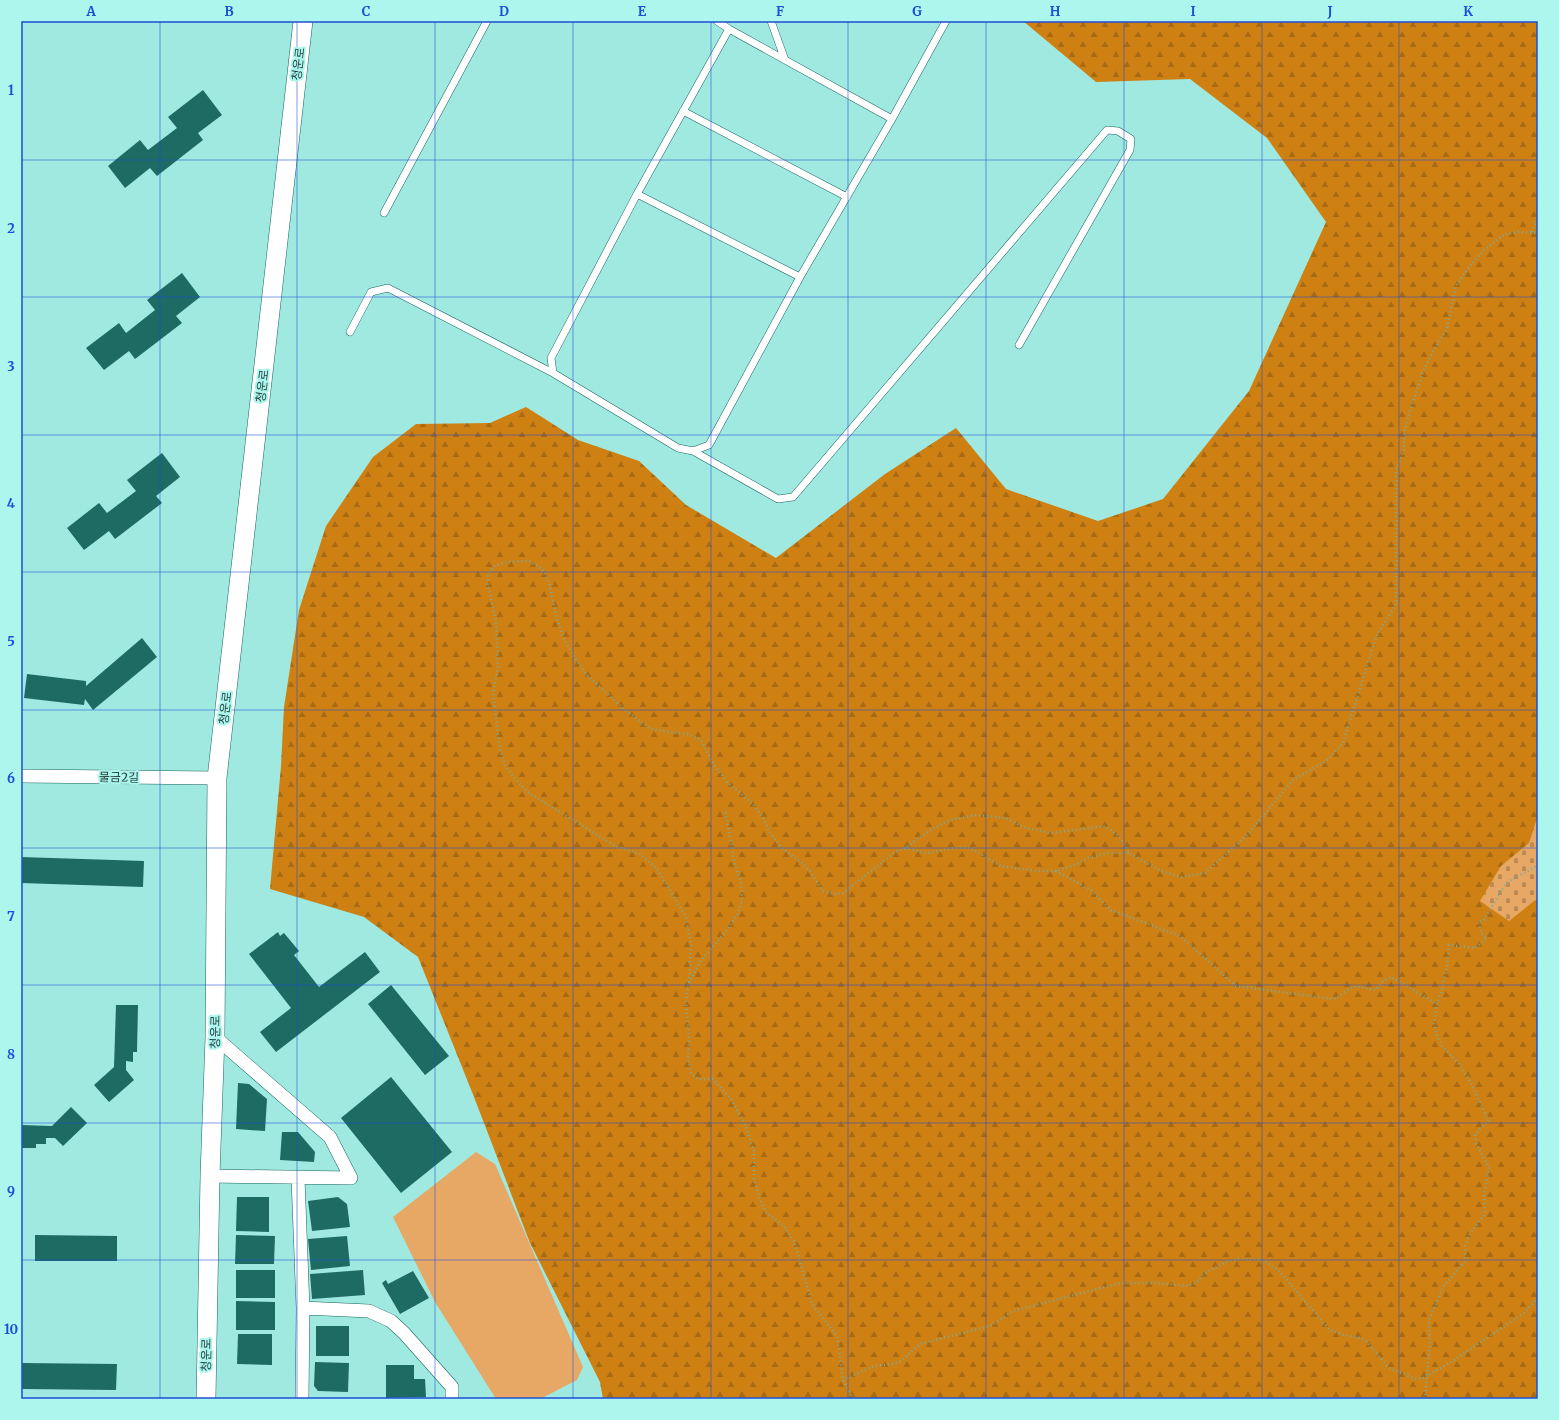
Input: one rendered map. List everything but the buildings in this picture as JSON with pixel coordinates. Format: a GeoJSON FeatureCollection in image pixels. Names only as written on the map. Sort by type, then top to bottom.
{"type":"FeatureCollection","features":[{"type":"Feature","properties":{"kind":"street","name":"청운로"},"geometry":{"type":"LineString","coordinates":[[206,1399],[210,1176],[215,1037],[217,778],[303,21]]}},
{"type":"Feature","properties":{"kind":"street","name":"물금2길"},"geometry":{"type":"LineString","coordinates":[[21,776],[217,778]]}},
{"type":"Feature","properties":{"kind":"street"},"geometry":{"type":"LineString","coordinates":[[210,1176],[351,1178],[330,1137],[215,1037]]}},
{"type":"Feature","properties":{"kind":"street"},"geometry":{"type":"LineString","coordinates":[[298,1178],[303,1308],[302,1399]]}},
{"type":"Feature","properties":{"kind":"street"},"geometry":{"type":"LineString","coordinates":[[303,1308],[369,1311],[391,1321],[404,1333],[452,1387],[452,1399]]}},
{"type":"Feature","properties":{"kind":"lane"},"geometry":{"type":"LineString","coordinates":[[384,213],[487,21]]}},
{"type":"Feature","properties":{"kind":"lane"},"geometry":{"type":"LineString","coordinates":[[717,21],[892,118]]}},
{"type":"Feature","properties":{"kind":"lane"},"geometry":{"type":"LineString","coordinates":[[771,21],[785,60]]}},
{"type":"Feature","properties":{"kind":"lane"},"geometry":{"type":"LineString","coordinates":[[693,450],[709,445],[800,277],[946,21]]}},
{"type":"Feature","properties":{"kind":"lane"},"geometry":{"type":"LineString","coordinates":[[553,373],[551,358],[637,194],[729,29]]}},
{"type":"Feature","properties":{"kind":"lane"},"geometry":{"type":"LineString","coordinates":[[683,111],[847,197]]}},
{"type":"Feature","properties":{"kind":"lane"},"geometry":{"type":"LineString","coordinates":[[350,332],[371,292],[388,288],[553,373],[678,448],[693,450],[778,499],[793,497],[1107,130],[1118,131],[1131,139],[1130,150],[1019,345]]}},
{"type":"Feature","properties":{"kind":"lane"},"geometry":{"type":"LineString","coordinates":[[637,194],[800,277]]}},
{"type":"Feature","properties":{"kind":"path"},"geometry":{"type":"LineString","coordinates":[[1532,232],[1538,217]]}},
{"type":"Feature","properties":{"kind":"path"},"geometry":{"type":"LineString","coordinates":[[905,848],[927,854],[954,848],[970,848],[1001,866],[1039,871],[1056,871],[1074,865],[1088,858],[1108,853],[1129,853],[1161,871],[1181,877],[1205,873],[1246,836],[1293,780],[1326,761],[1342,743],[1376,636],[1396,604],[1396,470],[1404,450],[1404,433],[1409,414],[1423,372],[1435,348],[1446,331],[1456,286],[1470,266],[1484,250],[1505,234],[1538,233]]}},
{"type":"Feature","properties":{"kind":"path"},"geometry":{"type":"LineString","coordinates":[[853,1399],[843,1380],[837,1336],[812,1304],[794,1241],[784,1226],[766,1212],[760,1200],[754,1179],[754,1151],[745,1124],[731,1099],[713,1079],[698,1079],[691,1073],[688,1060],[689,1038],[686,1001],[692,944],[686,917],[657,869],[639,853],[617,847],[529,793],[516,780],[505,765],[500,750],[493,694],[498,667],[496,621],[488,574],[495,566],[507,562],[529,561],[542,569],[549,582],[557,619],[564,639],[574,657],[587,675],[626,710],[651,728],[688,734],[701,740],[714,765],[727,782],[753,804],[763,817],[770,833],[783,849],[800,860],[809,870],[823,891],[835,894],[843,893],[895,852],[905,848],[932,829],[950,820],[976,815],[1006,818],[1023,827],[1050,833],[1105,826],[1119,836],[1129,853]]}},
{"type":"Feature","properties":{"kind":"path"},"geometry":{"type":"LineString","coordinates":[[688,986],[700,962],[727,930],[737,915],[742,900],[741,882],[734,858],[725,809]]}},
{"type":"Feature","properties":{"kind":"path"},"geometry":{"type":"LineString","coordinates":[[1425,1399],[1430,1341],[1429,1320],[1443,1287],[1465,1261],[1465,1246],[1470,1234],[1485,1214],[1484,1195],[1489,1168],[1476,1143],[1475,1136],[1488,1120],[1470,1082],[1436,1036],[1434,1025],[1437,1004],[1442,990],[1449,945],[1475,948],[1487,938],[1482,934],[1478,922],[1484,920],[1506,882],[1538,865]]}},
{"type":"Feature","properties":{"kind":"path"},"geometry":{"type":"LineString","coordinates":[[1056,871],[1091,890],[1112,910],[1180,936],[1236,986],[1334,999],[1354,986],[1376,990],[1382,982],[1391,977],[1437,1004]]}},
{"type":"Feature","properties":{"kind":"path"},"geometry":{"type":"LineString","coordinates":[[843,1380],[874,1366],[892,1364],[901,1361],[920,1344],[990,1326],[1013,1310],[1120,1282],[1189,1286],[1197,1282],[1203,1274],[1228,1261],[1239,1259],[1264,1260],[1271,1264],[1279,1270],[1330,1330],[1366,1340],[1389,1368],[1416,1379],[1427,1376],[1466,1352],[1524,1313],[1538,1298]]}},
{"type":"Feature","properties":{"kind":"green space"},"geometry":{"type":"Polygon","coordinates":[[[1023,21],[1538,21],[1538,1399],[603,1399],[600,1382],[530,1243],[418,957],[364,917],[270,889],[281,766],[284,707],[299,610],[326,526],[373,457],[416,424],[490,423],[526,407],[578,440],[639,461],[686,505],[776,558],[885,474],[956,428],[1006,489],[1098,521],[1163,499],[1249,391],[1326,222],[1267,138],[1190,79],[1096,82],[1023,21]]]}},
{"type":"Feature","properties":{"kind":"green space"},"geometry":{"type":"Polygon","coordinates":[[[1538,815],[1538,898],[1509,921],[1480,901],[1501,866],[1529,843],[1538,815]]]}},
{"type":"Feature","properties":{"kind":"green space"},"geometry":{"type":"Polygon","coordinates":[[[476,1152],[495,1164],[583,1367],[577,1380],[540,1399],[496,1399],[435,1302],[393,1217],[476,1152]]]}}]}
